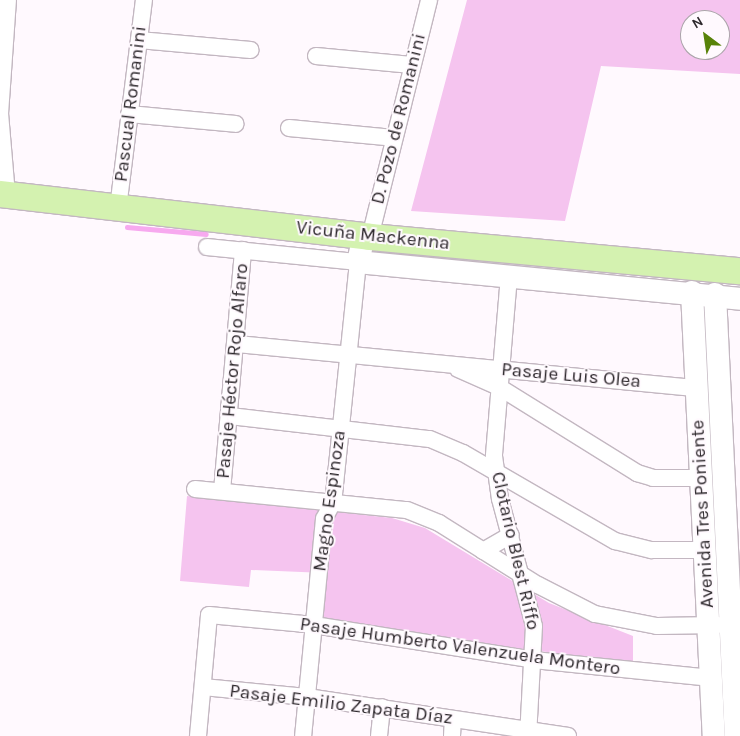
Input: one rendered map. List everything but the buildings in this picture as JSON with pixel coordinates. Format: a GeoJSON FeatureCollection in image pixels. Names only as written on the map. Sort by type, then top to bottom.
{"type":"FeatureCollection","features":[{"type":"Feature","properties":{"kind":"main road","name":"Vicuña Mackenna"},"geometry":{"type":"LineString","coordinates":[[4,195],[367,237],[740,271]]}},
{"type":"Feature","properties":{"kind":"street"},"geometry":{"type":"LineString","coordinates":[[4,195],[0,114],[8,0]]}},
{"type":"Feature","properties":{"kind":"street","name":"Pascual Romanini"},"geometry":{"type":"LineString","coordinates":[[118,208],[144,0]]}},
{"type":"Feature","properties":{"kind":"street","name":"D. Pozo de Romanini"},"geometry":{"type":"LineString","coordinates":[[367,237],[429,0]]}},
{"type":"Feature","properties":{"kind":"street"},"geometry":{"type":"LineString","coordinates":[[139,40],[251,50]]}},
{"type":"Feature","properties":{"kind":"street"},"geometry":{"type":"LineString","coordinates":[[316,56],[412,65]]}},
{"type":"Feature","properties":{"kind":"street"},"geometry":{"type":"LineString","coordinates":[[130,114],[236,124]]}},
{"type":"Feature","properties":{"kind":"street"},"geometry":{"type":"LineString","coordinates":[[288,128],[394,138]]}},
{"type":"Feature","properties":{"kind":"street","name":"Magno Espinoza"},"geometry":{"type":"LineString","coordinates":[[303,736],[324,519],[334,502],[358,262],[367,237]]}},
{"type":"Feature","properties":{"kind":"street","name":"Vicuña Mackenna"},"geometry":{"type":"LineString","coordinates":[[207,247],[715,294],[740,299]]}},
{"type":"Feature","properties":{"kind":"street","name":"Pasaje Héctor Rojo Alfaro"},"geometry":{"type":"LineString","coordinates":[[222,491],[237,344],[243,250]]}},
{"type":"Feature","properties":{"kind":"street","name":"Clotario Blest Riffo"},"geometry":{"type":"LineString","coordinates":[[509,276],[499,387],[496,472],[532,611],[534,660],[528,734]]}},
{"type":"Feature","properties":{"kind":"street","name":"Avenida Tres Poniente"},"geometry":{"type":"LineString","coordinates":[[692,292],[705,550],[727,624],[712,678],[714,736]]}},
{"type":"Feature","properties":{"kind":"street","name":"Avenida Tres Poniente"},"geometry":{"type":"LineString","coordinates":[[715,294],[727,624],[736,736]]}},
{"type":"Feature","properties":{"kind":"street","name":"Pasaje Luis Olea"},"geometry":{"type":"LineString","coordinates":[[237,344],[697,388]]}},
{"type":"Feature","properties":{"kind":"street","name":"Pasaje Luis Olea"},"geometry":{"type":"LineString","coordinates":[[444,364],[499,387],[636,473],[653,478],[701,478]]}},
{"type":"Feature","properties":{"kind":"street"},"geometry":{"type":"LineString","coordinates":[[230,416],[341,427],[430,439],[496,472],[616,541],[652,550],[705,550]]}},
{"type":"Feature","properties":{"kind":"street"},"geometry":{"type":"LineString","coordinates":[[195,489],[334,502],[417,513],[557,596],[625,622],[727,624]]}},
{"type":"Feature","properties":{"kind":"street"},"geometry":{"type":"LineString","coordinates":[[483,551],[511,535]]}},
{"type":"Feature","properties":{"kind":"street"},"geometry":{"type":"LineString","coordinates":[[532,611],[557,596]]}},
{"type":"Feature","properties":{"kind":"street","name":"Pasaje Humberto Valenzuela Montero"},"geometry":{"type":"LineString","coordinates":[[203,687],[210,615],[314,625],[534,660],[712,678]]}},
{"type":"Feature","properties":{"kind":"street"},"geometry":{"type":"LineString","coordinates":[[198,736],[203,687]]}},
{"type":"Feature","properties":{"kind":"street","name":"Pasaje Emilio Zapata Díaz"},"geometry":{"type":"LineString","coordinates":[[203,687],[307,697],[382,707],[528,734],[568,736]]}},
{"type":"Feature","properties":{"kind":"street"},"geometry":{"type":"LineString","coordinates":[[379,736],[382,707]]}},
{"type":"Feature","properties":{"kind":"street"},"geometry":{"type":"LineString","coordinates":[[452,736],[453,719]]}},
{"type":"Feature","properties":{"kind":"shaded area"},"geometry":{"type":"Polygon","coordinates":[[[467,0],[740,0],[740,74],[601,66],[565,221],[411,211],[467,0]]]}},
{"type":"Feature","properties":{"kind":"shaded area"},"geometry":{"type":"Polygon","coordinates":[[[187,496],[392,518],[425,528],[549,603],[633,636],[633,663],[320,623],[325,573],[251,570],[249,587],[180,581],[187,496]]]}},
{"type":"Feature","properties":{"kind":"waterway"},"geometry":{"type":"LineString","coordinates":[[127,227],[206,234]]}}]}
